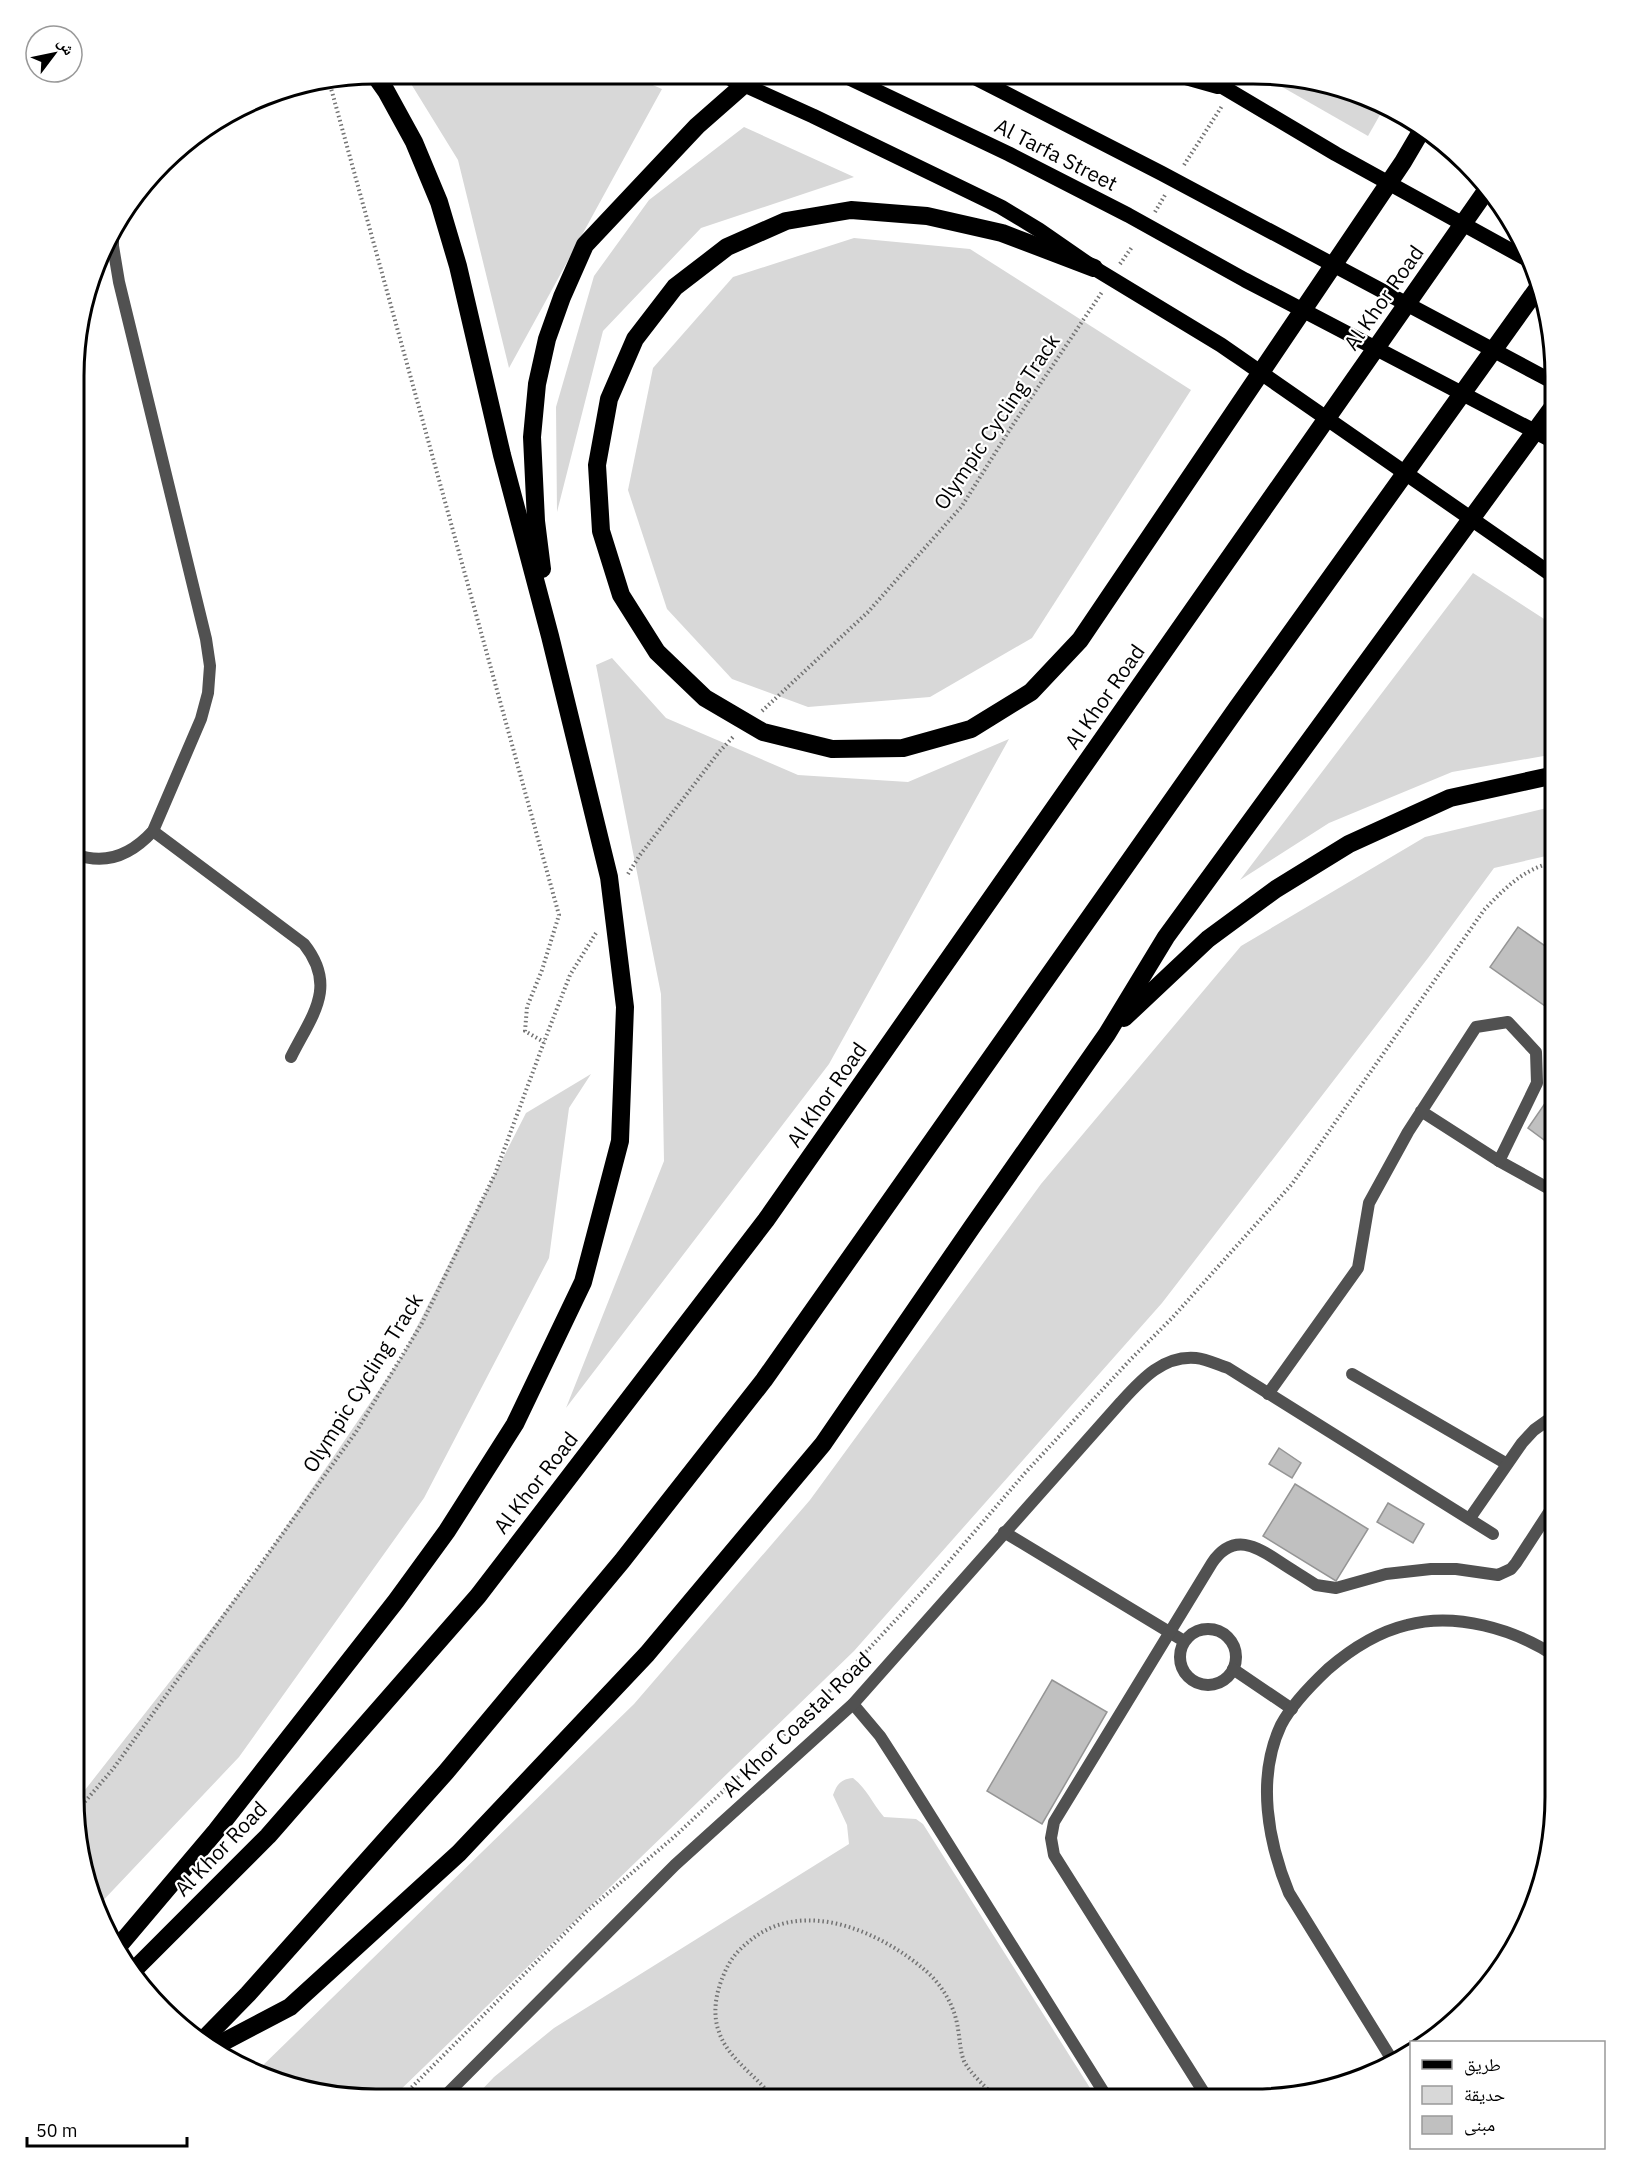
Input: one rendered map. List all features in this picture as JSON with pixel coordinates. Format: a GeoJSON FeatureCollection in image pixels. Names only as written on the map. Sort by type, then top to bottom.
{"type":"FeatureCollection","features":[{"type":"Feature","properties":{"kind":"highway"},"geometry":{"type":"LineString","coordinates":[[122,1942],[216,1831],[396,1601],[447,1531],[515,1424],[583,1282],[620,1141],[625,1007],[609,878],[550,636],[502,455],[458,266],[439,202],[414,142],[381,84]]}},
{"type":"Feature","properties":{"kind":"highway"},"geometry":{"type":"LineString","coordinates":[[550,636],[536,522],[532,437],[537,384],[547,339],[562,297],[585,245],[697,126],[745,84]]}},
{"type":"Feature","properties":{"kind":"highway"},"geometry":{"type":"LineString","coordinates":[[1094,268],[1002,233],[927,216],[851,210],[786,221],[727,247],[675,287],[635,339],[609,399],[597,465],[601,531],[621,595],[657,652],[705,698],[763,732],[832,749],[903,748],[971,729],[1031,692],[1080,640],[1403,162],[1419,135]]}},
{"type":"Feature","properties":{"kind":"highway","name":"Al Khor Road"},"geometry":{"type":"LineString","coordinates":[[138,1966],[268,1836],[478,1596],[766,1220],[1483,196]]}},
{"type":"Feature","properties":{"kind":"highway"},"geometry":{"type":"LineString","coordinates":[[207,2035],[248,1994],[446,1772],[614,1570],[764,1380],[1244,699],[1533,295]]}},
{"type":"Feature","properties":{"kind":"highway"},"geometry":{"type":"LineString","coordinates":[[220,2044],[290,2007],[459,1853],[647,1653],[823,1444],[1107,1034],[1166,937],[1545,419]]}},
{"type":"Feature","properties":{"kind":"highway"},"geometry":{"type":"LineString","coordinates":[[1107,1034],[1208,939],[1276,889],[1349,844],[1450,798],[1545,777]]}},
{"type":"Feature","properties":{"kind":"main road"},"geometry":{"type":"LineString","coordinates":[[740,84],[813,116],[1001,207],[1094,268],[1221,345],[1545,570]]}},
{"type":"Feature","properties":{"kind":"main road","name":"Al Tarfa Street"},"geometry":{"type":"LineString","coordinates":[[863,84],[1089,194],[1245,280],[1545,436]]}},
{"type":"Feature","properties":{"kind":"main road","name":"Al Tarfa Street"},"geometry":{"type":"LineString","coordinates":[[987,84],[1273,232],[1545,377]]}},
{"type":"Feature","properties":{"kind":"main road"},"geometry":{"type":"LineString","coordinates":[[1216,84],[1336,154],[1519,255]]}},
{"type":"Feature","properties":{"kind":"street"},"geometry":{"type":"LineString","coordinates":[[84,856],[94,859],[111,858],[127,853],[142,844],[153,831],[201,719],[208,693],[210,666],[206,639],[119,282],[113,248]]}},
{"type":"Feature","properties":{"kind":"street"},"geometry":{"type":"LineString","coordinates":[[153,831],[304,944],[311,953],[320,975],[320,998],[291,1057]]}},
{"type":"Feature","properties":{"kind":"street"},"geometry":{"type":"LineString","coordinates":[[1268,1394],[1358,1268],[1369,1203],[1421,1111],[1476,1027],[1508,1022],[1536,1052],[1537,1083],[1498,1161]]}},
{"type":"Feature","properties":{"kind":"street"},"geometry":{"type":"LineString","coordinates":[[1421,1111],[1498,1161],[1545,1187]]}},
{"type":"Feature","properties":{"kind":"street","name":"Al Khor Coastal Road"},"geometry":{"type":"LineString","coordinates":[[452,2089],[675,1865],[853,1704],[1141,1380],[1160,1366],[1180,1358],[1199,1358],[1228,1368],[1494,1534]]}},
{"type":"Feature","properties":{"kind":"street"},"geometry":{"type":"LineString","coordinates":[[1352,1374],[1507,1464]]}},
{"type":"Feature","properties":{"kind":"street"},"geometry":{"type":"LineString","coordinates":[[1470,1518],[1507,1464],[1534,1430],[1545,1422]]}},
{"type":"Feature","properties":{"kind":"street"},"geometry":{"type":"LineString","coordinates":[[1202,2089],[1058,1862],[1051,1847],[1054,1822],[1217,1556],[1230,1546],[1257,1547],[1316,1585],[1326,1588],[1336,1588],[1386,1574],[1415,1571],[1456,1569],[1498,1575],[1511,1569],[1516,1563],[1545,1518]]}},
{"type":"Feature","properties":{"kind":"street"},"geometry":{"type":"LineString","coordinates":[[1004,1532],[1184,1641]]}},
{"type":"Feature","properties":{"kind":"street"},"geometry":{"type":"LineString","coordinates":[[1389,2055],[1289,1893],[1279,1870],[1268,1820],[1269,1772],[1281,1725],[1317,1679],[1337,1661],[1359,1646],[1408,1624],[1440,1622],[1480,1624],[1524,1639],[1545,1651]]}},
{"type":"Feature","properties":{"kind":"street"},"geometry":{"type":"LineString","coordinates":[[1206,1628],[1216,1629],[1225,1634],[1235,1650],[1236,1660],[1233,1669],[1227,1677],[1210,1685],[1200,1684],[1191,1679],[1181,1663],[1180,1653],[1184,1641],[1197,1631],[1206,1628]]}},
{"type":"Feature","properties":{"kind":"street"},"geometry":{"type":"LineString","coordinates":[[1233,1669],[1292,1709]]}},
{"type":"Feature","properties":{"kind":"street"},"geometry":{"type":"LineString","coordinates":[[853,1704],[880,1736],[1102,2089]]}},
{"type":"Feature","properties":{"kind":"path"},"geometry":{"type":"LineString","coordinates":[[331,88],[559,915],[542,970],[527,1007],[525,1031],[544,1042]]}},
{"type":"Feature","properties":{"kind":"path"},"geometry":{"type":"LineString","coordinates":[[1182,169],[1222,106]]}},
{"type":"Feature","properties":{"kind":"path"},"geometry":{"type":"LineString","coordinates":[[1153,215],[1166,195]]}},
{"type":"Feature","properties":{"kind":"path"},"geometry":{"type":"LineString","coordinates":[[1115,272],[1132,247]]}},
{"type":"Feature","properties":{"kind":"path","name":"Olympic Cycling Track"},"geometry":{"type":"LineString","coordinates":[[758,715],[868,612],[962,506],[1012,426],[1102,292]]}},
{"type":"Feature","properties":{"kind":"path"},"geometry":{"type":"LineString","coordinates":[[628,875],[640,855],[719,752],[734,737]]}},
{"type":"Feature","properties":{"kind":"path"},"geometry":{"type":"LineString","coordinates":[[410,2089],[587,1911],[674,1837],[840,1680],[934,1580],[1026,1473],[1130,1360],[1173,1317],[1292,1184],[1484,910],[1506,886],[1527,872],[1545,866]]}},
{"type":"Feature","properties":{"kind":"path","name":"Olympic Cycling Track"},"geometry":{"type":"LineString","coordinates":[[84,1802],[113,1769],[356,1432],[422,1323],[495,1174],[570,975],[600,926]]}},
{"type":"Feature","properties":{"kind":"path"},"geometry":{"type":"LineString","coordinates":[[764,2089],[738,2061],[720,2035],[716,2018],[717,1998],[727,1965],[745,1945],[772,1928],[792,1921],[812,1920],[837,1924],[868,1934],[925,1970],[950,2002],[965,2061],[987,2089]]}},
{"type":"Feature","properties":{"kind":"green space"},"geometry":{"type":"Polygon","coordinates":[[[411,84],[650,84],[662,89],[509,368],[458,160],[411,84]]]}},
{"type":"Feature","properties":{"kind":"green space"},"geometry":{"type":"Polygon","coordinates":[[[1279,85],[1328,94],[1381,113],[1368,136],[1279,85]]]}},
{"type":"Feature","properties":{"kind":"green space"},"geometry":{"type":"Polygon","coordinates":[[[744,127],[854,177],[701,228],[603,331],[557,512],[556,407],[594,276],[649,200],[744,127]]]}},
{"type":"Feature","properties":{"kind":"green space"},"geometry":{"type":"Polygon","coordinates":[[[854,238],[970,249],[1191,390],[1032,638],[930,697],[808,707],[732,679],[667,609],[628,490],[653,368],[733,277],[854,238]]]}},
{"type":"Feature","properties":{"kind":"green space"},"geometry":{"type":"Polygon","coordinates":[[[1473,573],[1545,620],[1545,756],[1452,772],[1329,823],[1240,880],[1473,573]]]}},
{"type":"Feature","properties":{"kind":"green space"},"geometry":{"type":"Polygon","coordinates":[[[612,658],[666,718],[798,775],[908,782],[1009,739],[829,1064],[566,1408],[664,1161],[661,994],[596,665],[612,658]]]}},
{"type":"Feature","properties":{"kind":"green space"},"geometry":{"type":"Polygon","coordinates":[[[1545,808],[1545,856],[1494,868],[1428,958],[1162,1303],[854,1651],[401,2089],[338,2087],[301,2079],[262,2066],[634,1704],[810,1500],[1041,1184],[1241,946],[1425,837],[1545,808]]]}},
{"type":"Feature","properties":{"kind":"green space"},"geometry":{"type":"Polygon","coordinates":[[[591,1074],[569,1108],[549,1258],[424,1498],[239,1757],[103,1900],[86,1835],[84,1791],[251,1578],[402,1356],[526,1113],[591,1074]]]}},
{"type":"Feature","properties":{"kind":"green space"},"geometry":{"type":"Polygon","coordinates":[[[853,1778],[884,1817],[916,1819],[923,1824],[1091,2089],[483,2089],[554,2028],[849,1844],[847,1825],[833,1795],[840,1783],[853,1778]]]}},
{"type":"Feature","properties":{"kind":"building"},"geometry":{"type":"Polygon","coordinates":[[[1518,927],[1545,946],[1545,1006],[1490,967],[1518,927]]]}},
{"type":"Feature","properties":{"kind":"building"},"geometry":{"type":"Polygon","coordinates":[[[1545,1103],[1545,1141],[1528,1128],[1545,1103]]]}},
{"type":"Feature","properties":{"kind":"building"},"geometry":{"type":"Polygon","coordinates":[[[1279,1448],[1301,1463],[1292,1478],[1269,1464],[1279,1448]]]}},
{"type":"Feature","properties":{"kind":"building"},"geometry":{"type":"Polygon","coordinates":[[[1295,1484],[1368,1529],[1336,1581],[1263,1536],[1295,1484]]]}},
{"type":"Feature","properties":{"kind":"building"},"geometry":{"type":"Polygon","coordinates":[[[1388,1503],[1424,1524],[1413,1543],[1377,1522],[1388,1503]]]}},
{"type":"Feature","properties":{"kind":"building"},"geometry":{"type":"Polygon","coordinates":[[[1052,1680],[1107,1712],[1042,1824],[987,1791],[1052,1680]]]}}]}
